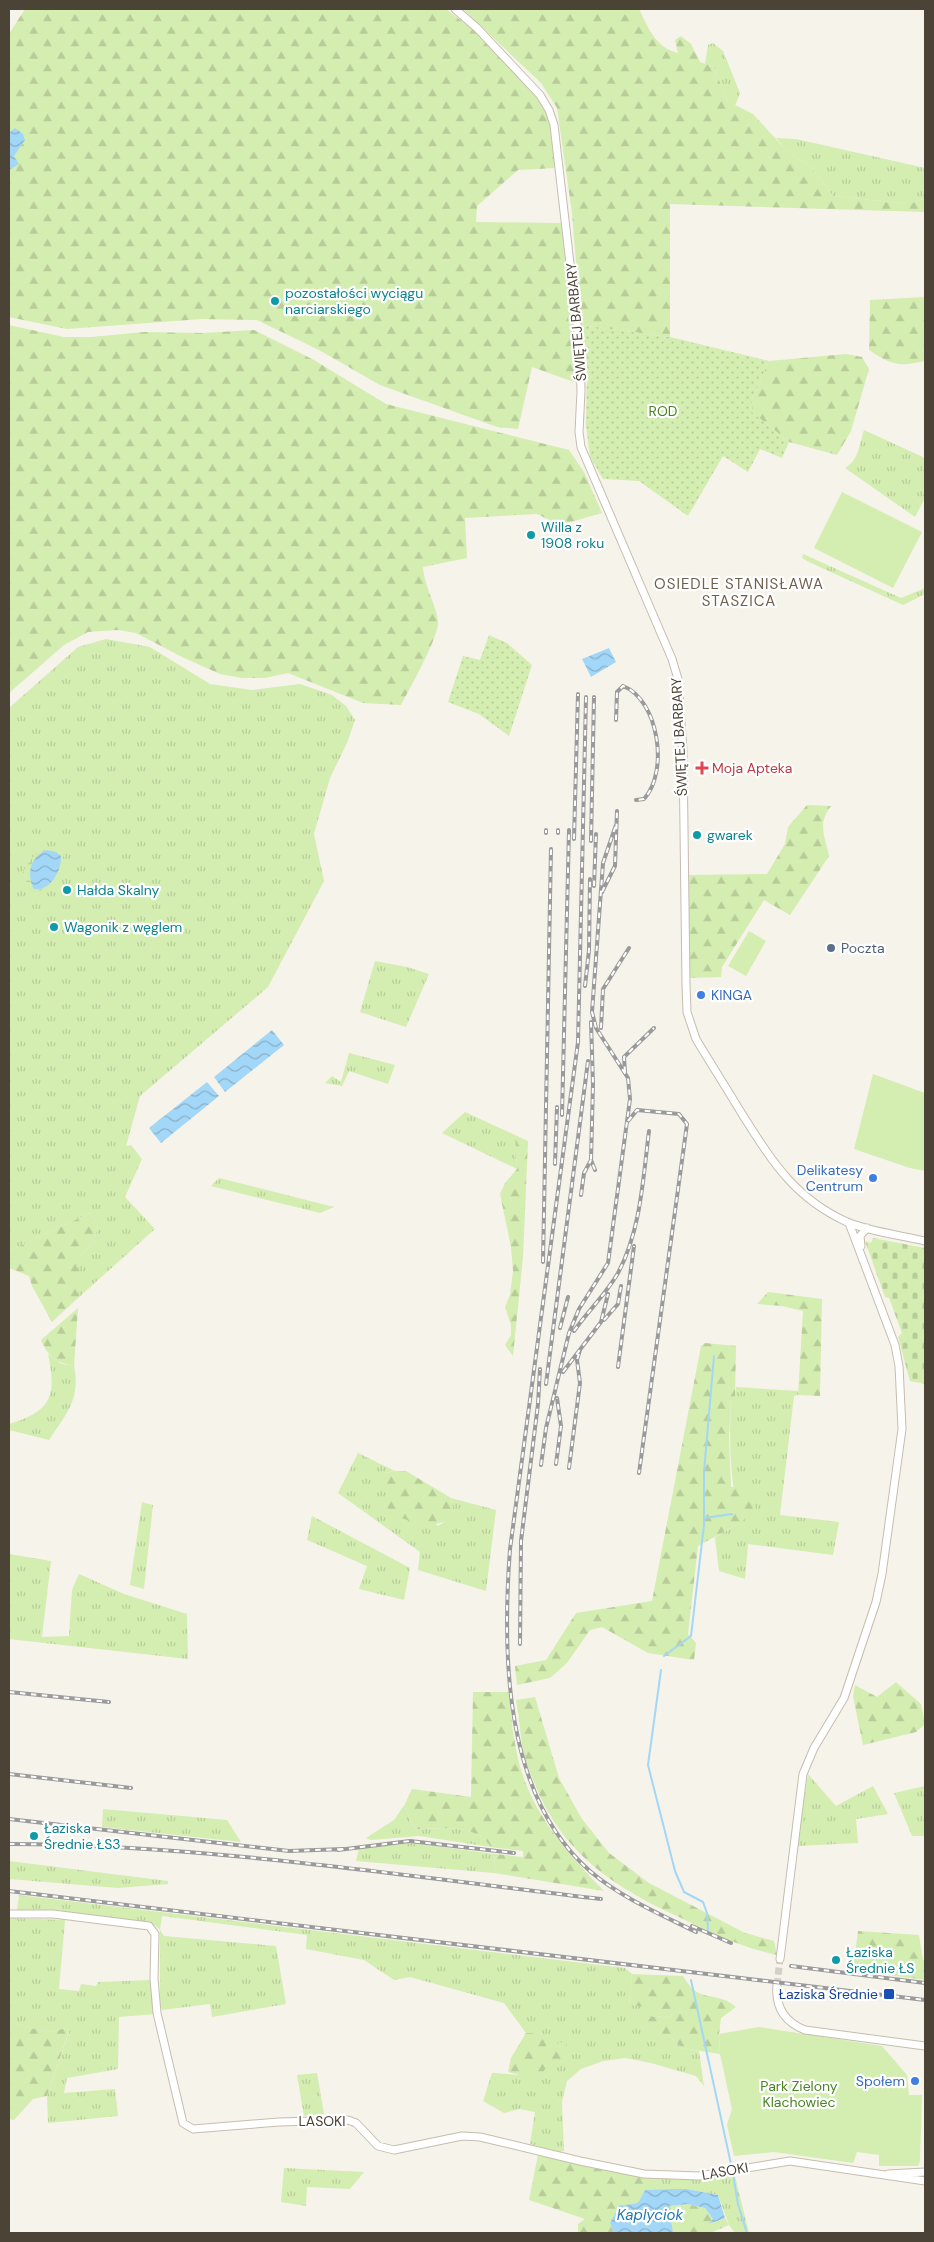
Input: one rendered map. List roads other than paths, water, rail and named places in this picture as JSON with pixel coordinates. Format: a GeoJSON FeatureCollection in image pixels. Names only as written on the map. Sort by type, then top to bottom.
{"type":"FeatureCollection","features":[{"type":"Feature","properties":{"kind":"street","name":"ŚWIĘTEJ BARBARY"},"geometry":{"type":"LineString","coordinates":[[455,9],[540,95],[549,110],[554,125],[580,350],[579,432],[581,447],[672,659],[678,679],[683,751],[688,1021],[696,1039],[783,1175],[815,1204],[849,1223],[925,1240]]}},
{"type":"Feature","properties":{"kind":"street"},"geometry":{"type":"LineString","coordinates":[[780,1959],[803,1774],[814,1748],[844,1698],[876,1602],[901,1447],[902,1396],[899,1366],[894,1344],[849,1223]]}},
{"type":"Feature","properties":{"kind":"street"},"geometry":{"type":"LineString","coordinates":[[866,1228],[862,1232],[860,1243],[868,1272]]}},
{"type":"Feature","properties":{"kind":"street","name":"LASOKI"},"geometry":{"type":"LineString","coordinates":[[9,1914],[52,1914],[149,1926],[153,1929],[156,1934],[154,1979],[157,2013],[183,2123],[193,2129],[279,2122],[348,2120],[356,2123],[378,2146],[394,2150],[462,2136],[480,2137],[644,2174],[699,2176],[790,2161],[878,2175]]}},
{"type":"Feature","properties":{"kind":"street"},"geometry":{"type":"LineString","coordinates":[[777,1985],[776,1996],[779,2008],[788,2020],[805,2030],[925,2046]]}},
{"type":"Feature","properties":{"kind":"street"},"geometry":{"type":"LineString","coordinates":[[878,2175],[925,2172]]}},
{"type":"Feature","properties":{"kind":"street"},"geometry":{"type":"LineString","coordinates":[[878,2175],[925,2181]]}},
{"type":"Feature","properties":{"kind":"water"},"geometry":{"type":"Polygon","coordinates":[[[15,128],[23,134],[25,140],[14,156],[19,164],[9,170],[9,133],[15,128]]]}},
{"type":"Feature","properties":{"kind":"water"},"geometry":{"type":"Polygon","coordinates":[[[609,648],[616,662],[591,677],[582,659],[609,648]]]}},
{"type":"Feature","properties":{"kind":"water"},"geometry":{"type":"Polygon","coordinates":[[[47,850],[56,852],[61,856],[61,862],[50,884],[40,889],[34,889],[30,878],[31,866],[41,853],[47,850]]]}},
{"type":"Feature","properties":{"kind":"water"},"geometry":{"type":"Polygon","coordinates":[[[272,1030],[284,1045],[225,1092],[214,1077],[272,1030]]]}},
{"type":"Feature","properties":{"kind":"water"},"geometry":{"type":"Polygon","coordinates":[[[207,1082],[219,1096],[161,1143],[149,1128],[207,1082]]]}},
{"type":"Feature","properties":{"kind":"water","name":"Kaplyciok"},"geometry":{"type":"Polygon","coordinates":[[[687,2189],[718,2195],[725,2218],[709,2224],[713,2219],[705,2208],[688,2204],[669,2206],[673,2233],[614,2233],[610,2223],[619,2206],[638,2203],[645,2190],[687,2189]]]}},
{"type":"Feature","properties":{"kind":"waterway"},"geometry":{"type":"LineString","coordinates":[[664,1656],[691,1636],[704,1525],[704,1472],[714,1356]]}},
{"type":"Feature","properties":{"kind":"waterway"},"geometry":{"type":"LineString","coordinates":[[704,1518],[732,1514]]}},
{"type":"Feature","properties":{"kind":"waterway"},"geometry":{"type":"LineString","coordinates":[[661,1670],[648,1765],[675,1871],[684,1892],[703,1902],[707,1913],[708,1930]]}},
{"type":"Feature","properties":{"kind":"waterway"},"geometry":{"type":"LineString","coordinates":[[691,1980],[731,2164]]}},
{"type":"Feature","properties":{"kind":"waterway"},"geometry":{"type":"LineString","coordinates":[[733,2174],[738,2204],[747,2233]]}},
{"type":"Feature","properties":{"kind":"tunnel"},"geometry":{"type":"LineString","coordinates":[[777,1985],[780,1959]]}},
{"type":"Feature","properties":{"kind":"railway"},"geometry":{"type":"LineString","coordinates":[[616,720],[617,692],[623,686],[635,694],[645,706],[652,721],[658,755],[652,787],[644,799],[636,800]]}},
{"type":"Feature","properties":{"kind":"railway"},"geometry":{"type":"LineString","coordinates":[[574,839],[578,694]]}},
{"type":"Feature","properties":{"kind":"railway"},"geometry":{"type":"LineString","coordinates":[[586,697],[578,1042],[510,1549],[507,1634],[509,1678],[515,1722],[525,1765],[541,1805],[562,1841],[591,1872],[615,1890],[696,1932]]}},
{"type":"Feature","properties":{"kind":"railway"},"geometry":{"type":"LineString","coordinates":[[591,841],[594,697]]}},
{"type":"Feature","properties":{"kind":"railway"},"geometry":{"type":"LineString","coordinates":[[602,892],[615,866],[617,811]]}},
{"type":"Feature","properties":{"kind":"railway"},"geometry":{"type":"LineString","coordinates":[[541,1465],[546,1428],[569,1333],[579,1309],[608,1263],[630,1099],[628,1078],[596,1028],[592,1012],[603,863],[616,825]]}},
{"type":"Feature","properties":{"kind":"railway"},"geometry":{"type":"LineString","coordinates":[[562,1115],[569,830]]}},
{"type":"Feature","properties":{"kind":"railway"},"geometry":{"type":"LineString","coordinates":[[594,886],[596,834]]}},
{"type":"Feature","properties":{"kind":"railway"},"geometry":{"type":"LineString","coordinates":[[543,1262],[551,849]]}},
{"type":"Feature","properties":{"kind":"railway"},"geometry":{"type":"LineString","coordinates":[[585,986],[589,950],[590,879]]}},
{"type":"Feature","properties":{"kind":"railway"},"geometry":{"type":"LineString","coordinates":[[601,1028],[603,989],[629,948]]}},
{"type":"Feature","properties":{"kind":"railway"},"geometry":{"type":"LineString","coordinates":[[591,1022],[593,1084],[591,1160],[595,1170]]}},
{"type":"Feature","properties":{"kind":"railway"},"geometry":{"type":"LineString","coordinates":[[625,1072],[624,1057],[654,1028]]}},
{"type":"Feature","properties":{"kind":"railway"},"geometry":{"type":"LineString","coordinates":[[546,1384],[588,1061]]}},
{"type":"Feature","properties":{"kind":"railway"},"geometry":{"type":"LineString","coordinates":[[555,1164],[557,1107]]}},
{"type":"Feature","properties":{"kind":"railway"},"geometry":{"type":"LineString","coordinates":[[628,1121],[637,1110],[679,1114],[687,1124],[639,1473]]}},
{"type":"Feature","properties":{"kind":"railway"},"geometry":{"type":"LineString","coordinates":[[574,1331],[613,1281],[626,1256],[640,1204],[649,1131]]}},
{"type":"Feature","properties":{"kind":"railway"},"geometry":{"type":"LineString","coordinates":[[581,1195],[584,1173],[591,1160]]}},
{"type":"Feature","properties":{"kind":"railway"},"geometry":{"type":"LineString","coordinates":[[618,1367],[634,1246]]}},
{"type":"Feature","properties":{"kind":"railway"},"geometry":{"type":"LineString","coordinates":[[604,1320],[618,1304],[621,1286]]}},
{"type":"Feature","properties":{"kind":"railway"},"geometry":{"type":"LineString","coordinates":[[563,1372],[601,1322],[608,1294]]}},
{"type":"Feature","properties":{"kind":"railway"},"geometry":{"type":"LineString","coordinates":[[560,1328],[568,1297]]}},
{"type":"Feature","properties":{"kind":"railway"},"geometry":{"type":"LineString","coordinates":[[569,1468],[580,1383],[577,1360],[580,1350]]}},
{"type":"Feature","properties":{"kind":"railway"},"geometry":{"type":"LineString","coordinates":[[520,1644],[521,1541],[538,1404],[540,1369]]}},
{"type":"Feature","properties":{"kind":"railway"},"geometry":{"type":"LineString","coordinates":[[556,1464],[561,1426],[557,1398]]}},
{"type":"Feature","properties":{"kind":"railway"},"geometry":{"type":"LineString","coordinates":[[9,1692],[109,1702]]}},
{"type":"Feature","properties":{"kind":"railway"},"geometry":{"type":"LineString","coordinates":[[9,1774],[131,1788]]}},
{"type":"Feature","properties":{"kind":"railway"},"geometry":{"type":"LineString","coordinates":[[9,1819],[289,1851],[344,1849]]}},
{"type":"Feature","properties":{"kind":"railway"},"geometry":{"type":"LineString","coordinates":[[338,1850],[410,1841],[514,1853]]}},
{"type":"Feature","properties":{"kind":"railway"},"geometry":{"type":"LineString","coordinates":[[9,1844],[83,1846],[232,1856],[306,1863],[601,1899]]}},
{"type":"Feature","properties":{"kind":"railway"},"geometry":{"type":"LineString","coordinates":[[9,1891],[925,2000]]}},
{"type":"Feature","properties":{"kind":"railway"},"geometry":{"type":"LineString","coordinates":[[692,1926],[731,1943]]}},
{"type":"Feature","properties":{"kind":"railway"},"geometry":{"type":"LineString","coordinates":[[791,1966],[925,1983]]}},
{"type":"Feature","properties":{"kind":"place","name":"pozostałości wyciągu narciarskiego"},"geometry":{"type":"Point","coordinates":[275,301]}},
{"type":"Feature","properties":{"kind":"place","name":"Willa z 1908 roku"},"geometry":{"type":"Point","coordinates":[531,535]}},
{"type":"Feature","properties":{"kind":"place","name":"Moja Apteka"},"geometry":{"type":"Point","coordinates":[702,768]}},
{"type":"Feature","properties":{"kind":"place","name":"gwarek"},"geometry":{"type":"Point","coordinates":[697,835]}},
{"type":"Feature","properties":{"kind":"place","name":"Hałda Skalny"},"geometry":{"type":"Point","coordinates":[67,890]}},
{"type":"Feature","properties":{"kind":"place","name":"Wagonik z węglem"},"geometry":{"type":"Point","coordinates":[54,927]}},
{"type":"Feature","properties":{"kind":"place","name":"Poczta"},"geometry":{"type":"Point","coordinates":[831,948]}},
{"type":"Feature","properties":{"kind":"place","name":"KINGA"},"geometry":{"type":"Point","coordinates":[701,995]}},
{"type":"Feature","properties":{"kind":"place","name":"Delikatesy Centrum"},"geometry":{"type":"Point","coordinates":[873,1178]}},
{"type":"Feature","properties":{"kind":"place","name":"Łaziska Średnie ŁS3"},"geometry":{"type":"Point","coordinates":[34,1836]}},
{"type":"Feature","properties":{"kind":"place","name":"Łaziska Średnie ŁS"},"geometry":{"type":"Point","coordinates":[836,1960]}},
{"type":"Feature","properties":{"kind":"place","name":"Łaziska Średnie"},"geometry":{"type":"Point","coordinates":[889,1994]}},
{"type":"Feature","properties":{"kind":"place","name":"Społem"},"geometry":{"type":"Point","coordinates":[915,2081]}},
{"type":"Feature","properties":{"kind":"district","name":"OSIEDLE STANISŁAWA STASZICA"},"geometry":{"type":"Point","coordinates":[739,592]}},
{"type":"Feature","properties":{"kind":"park label","name":"ROD"},"geometry":{"type":"Point","coordinates":[663,411]}},
{"type":"Feature","properties":{"kind":"park label","name":"Park Zielony Klachowiec"},"geometry":{"type":"Point","coordinates":[799,2094]}}]}
